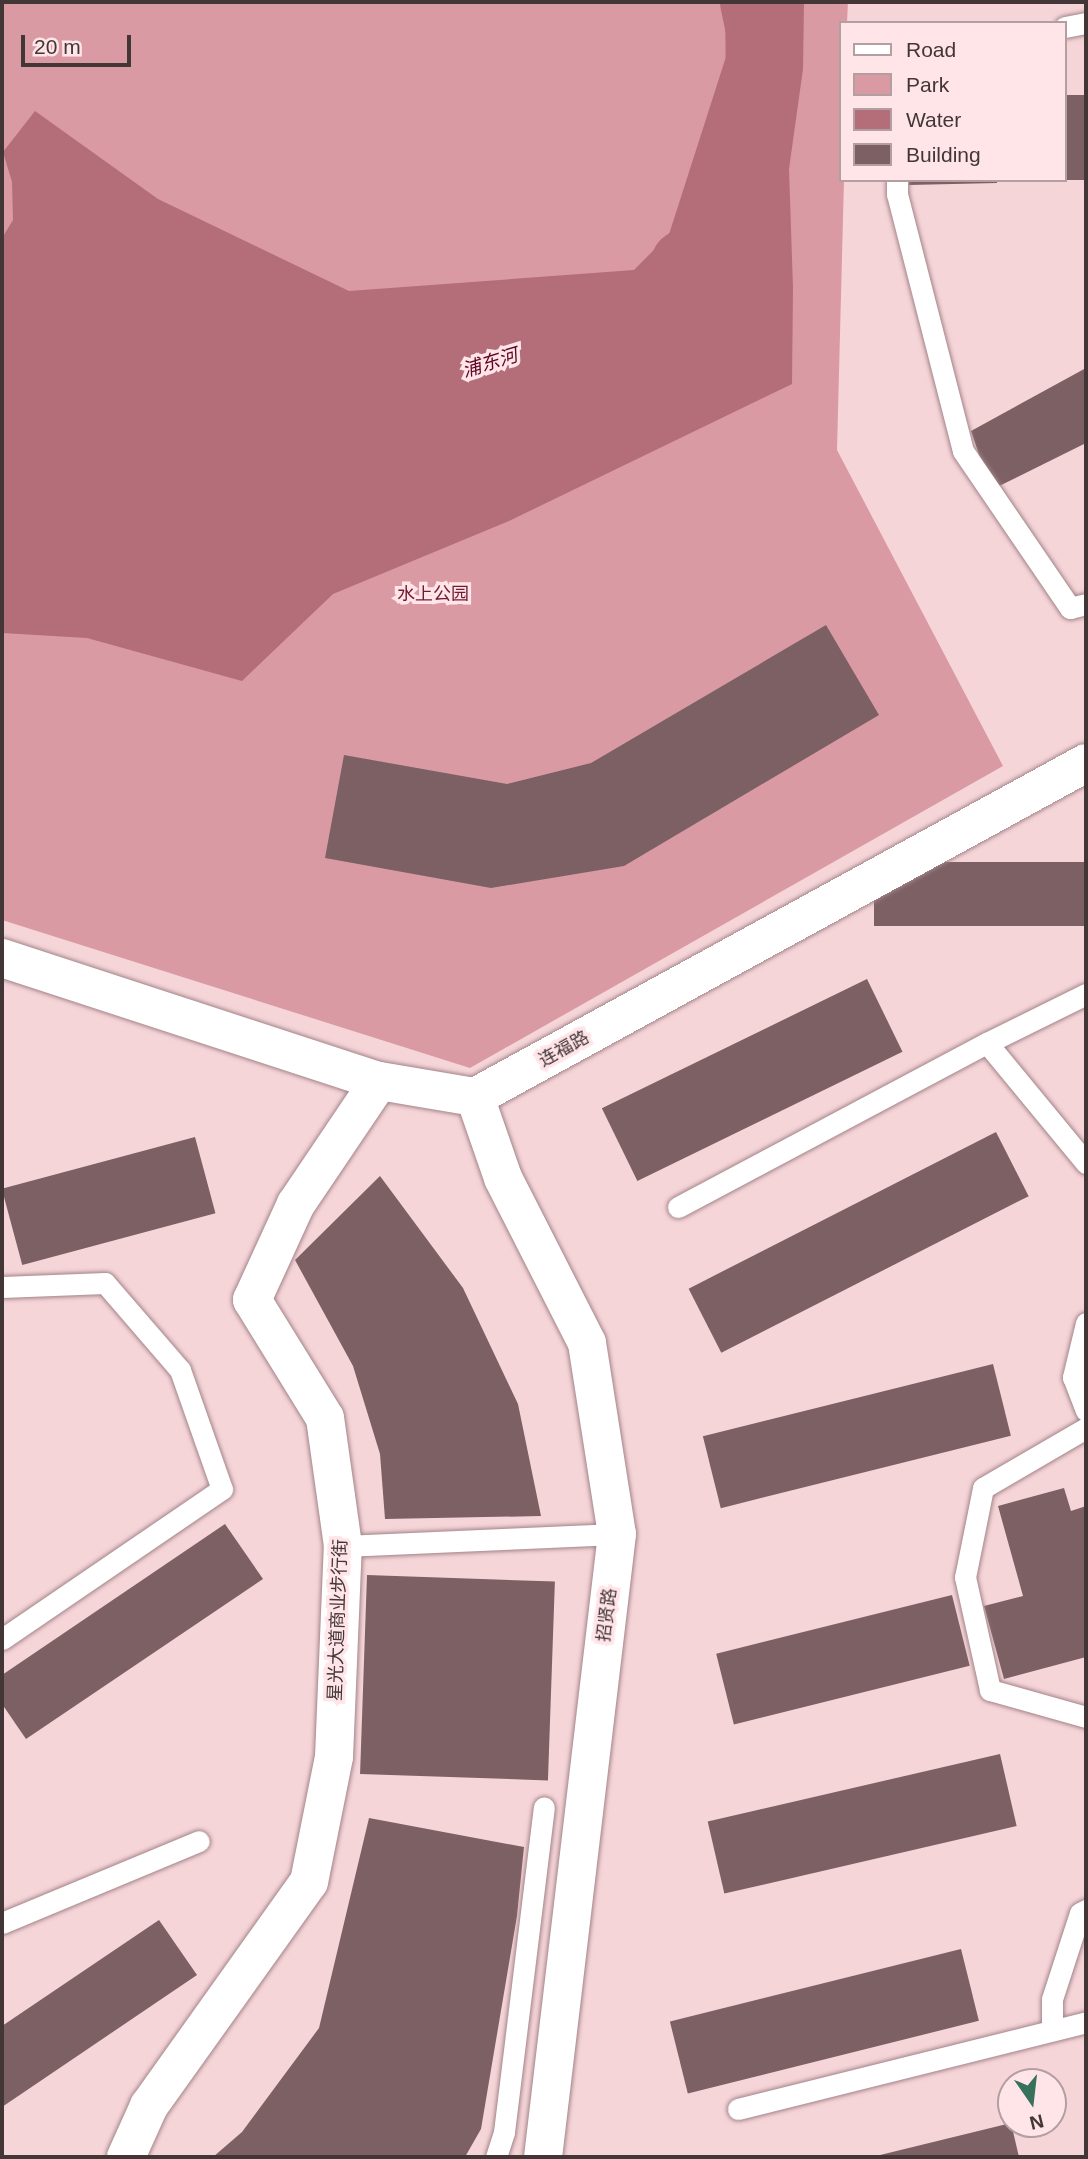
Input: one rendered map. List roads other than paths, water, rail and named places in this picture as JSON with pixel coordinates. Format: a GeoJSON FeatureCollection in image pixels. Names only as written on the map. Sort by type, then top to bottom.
{"type":"FeatureCollection","features":[{"type":"Feature","properties":{"kind":"street","name":"连福路"},"geometry":{"type":"LineString","coordinates":[[475,1097],[1086,763]]}},
{"type":"Feature","properties":{"kind":"street"},"geometry":{"type":"LineString","coordinates":[[2,958],[379,1081],[475,1097]]}},
{"type":"Feature","properties":{"kind":"street","name":"星光大道商业步行街"},"geometry":{"type":"LineString","coordinates":[[126,2157],[149,2106],[309,1882],[334,1757],[343,1546],[325,1418],[252,1300],[296,1204],[379,1081]]}},
{"type":"Feature","properties":{"kind":"street","name":"招贤路"},"geometry":{"type":"LineString","coordinates":[[475,1097],[503,1178],[587,1343],[617,1534],[543,2157]]}},
{"type":"Feature","properties":{"kind":"lane"},"geometry":{"type":"LineString","coordinates":[[1067,27],[1086,23]]}},
{"type":"Feature","properties":{"kind":"lane"},"geometry":{"type":"LineString","coordinates":[[897,182],[897,194],[962,451],[1070,608],[1086,604]]}},
{"type":"Feature","properties":{"kind":"lane"},"geometry":{"type":"LineString","coordinates":[[678,1207],[986,1043],[1086,994]]}},
{"type":"Feature","properties":{"kind":"lane"},"geometry":{"type":"LineString","coordinates":[[986,1043],[1086,1163]]}},
{"type":"Feature","properties":{"kind":"lane"},"geometry":{"type":"LineString","coordinates":[[2,1287],[105,1283],[180,1370],[222,1489],[2,1639]]}},
{"type":"Feature","properties":{"kind":"lane"},"geometry":{"type":"LineString","coordinates":[[1086,1323],[1073,1377],[1086,1412]]}},
{"type":"Feature","properties":{"kind":"lane"},"geometry":{"type":"LineString","coordinates":[[1086,1428],[983,1488],[965,1577],[990,1690],[1086,1717]]}},
{"type":"Feature","properties":{"kind":"lane"},"geometry":{"type":"LineString","coordinates":[[343,1546],[617,1534]]}},
{"type":"Feature","properties":{"kind":"lane"},"geometry":{"type":"LineString","coordinates":[[496,2157],[504,2132],[544,1807]]}},
{"type":"Feature","properties":{"kind":"lane"},"geometry":{"type":"LineString","coordinates":[[2,1923],[199,1841]]}},
{"type":"Feature","properties":{"kind":"lane"},"geometry":{"type":"LineString","coordinates":[[1052,2030],[1052,1999],[1080,1913],[1086,1910]]}},
{"type":"Feature","properties":{"kind":"lane"},"geometry":{"type":"LineString","coordinates":[[738,2109],[1086,2022]]}},
{"type":"Feature","properties":{"kind":"water"},"geometry":{"type":"Polygon","coordinates":[[[725,2],[804,2],[803,69],[789,169],[793,288],[792,384],[509,521],[333,594],[242,681],[87,638],[2,633],[2,238],[13,220],[12,182],[3,152],[35,111],[158,199],[349,291],[634,270],[727,176],[725,2]]]}},
{"type":"Feature","properties":{"kind":"waterway","name":"浦东河"},"geometry":{"type":"LineString","coordinates":[[684,263],[697,255],[763,49],[753,2]]}},
{"type":"Feature","properties":{"kind":"park label","name":"水上公园"},"geometry":{"type":"Point","coordinates":[433,594]}}]}
